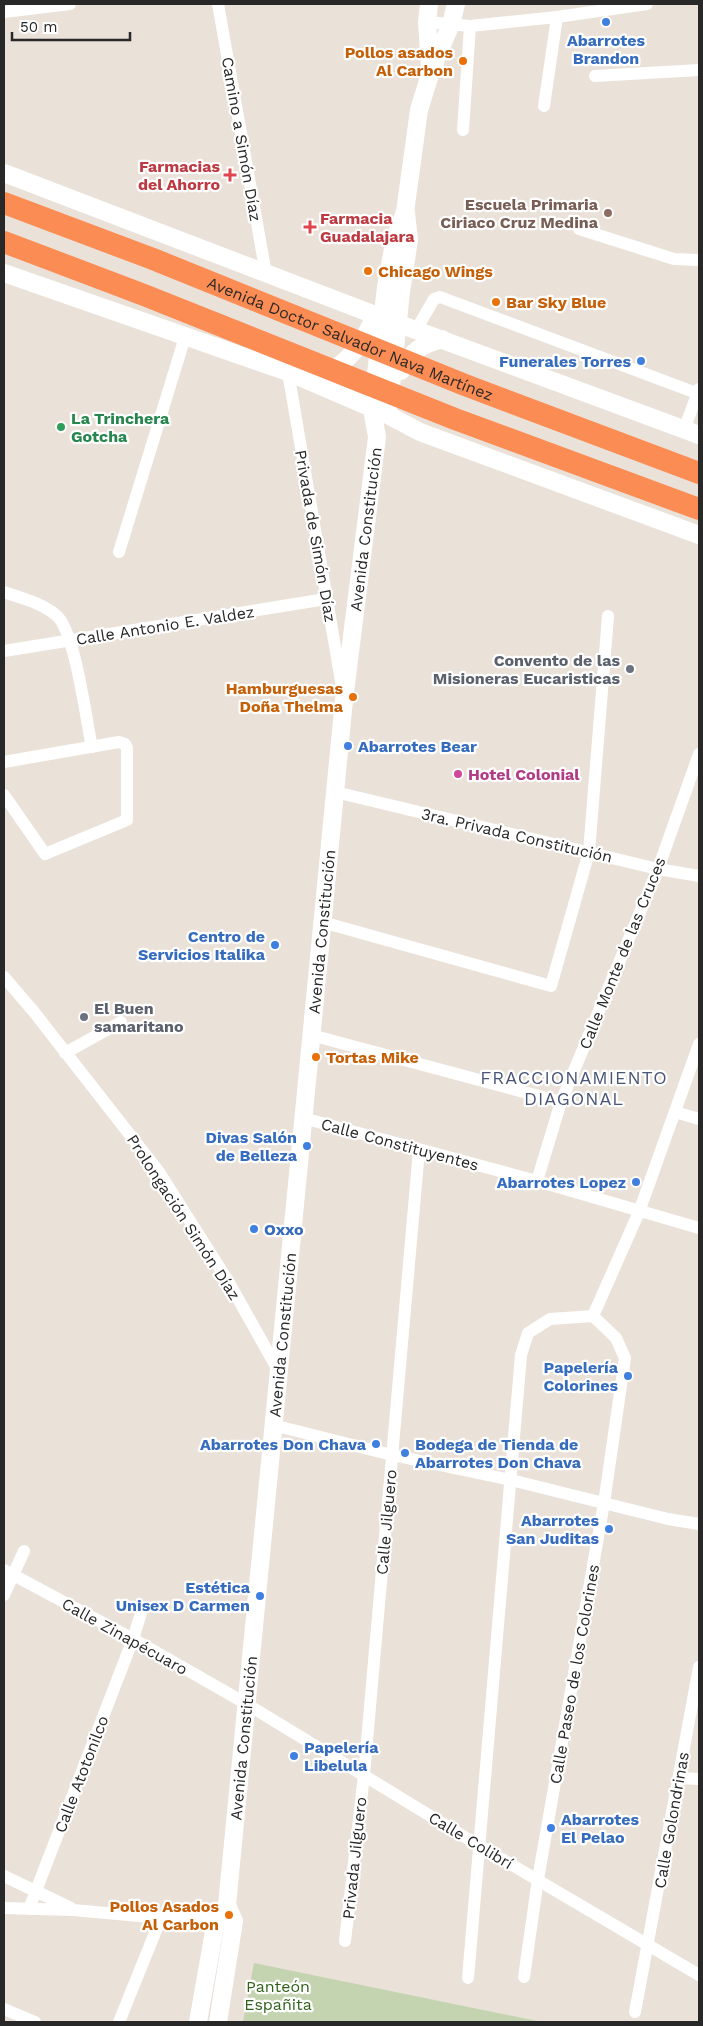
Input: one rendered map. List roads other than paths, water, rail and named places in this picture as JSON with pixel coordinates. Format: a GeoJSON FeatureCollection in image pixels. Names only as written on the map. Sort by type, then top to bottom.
{"type":"FeatureCollection","features":[{"type":"Feature","properties":{"kind":"highway","name":"Avenida Doctor Salvador Nava Martínez"},"geometry":{"type":"LineString","coordinates":[[4,203],[153,259],[465,385],[699,473]]}},
{"type":"Feature","properties":{"kind":"highway"},"geometry":{"type":"LineString","coordinates":[[4,242],[144,295],[455,419],[699,509]]}},
{"type":"Feature","properties":{"kind":"main road","name":"Avenida Constitución"},"geometry":{"type":"LineString","coordinates":[[429,4],[427,22],[431,71]]}},
{"type":"Feature","properties":{"kind":"main road","name":"Avenida Constitución"},"geometry":{"type":"LineString","coordinates":[[379,316],[409,240],[406,212],[419,110],[431,71],[451,24],[456,4]]}},
{"type":"Feature","properties":{"kind":"main road","name":"Avenida Doctor Salvador Nava Martínez"},"geometry":{"type":"LineString","coordinates":[[4,173],[266,274],[692,432]]}},
{"type":"Feature","properties":{"kind":"main road","name":"Avenida Constitución"},"geometry":{"type":"LineString","coordinates":[[234,1921],[227,1905],[245,1702],[344,700],[380,412],[379,316],[395,238],[406,212]]}},
{"type":"Feature","properties":{"kind":"main road"},"geometry":{"type":"LineString","coordinates":[[4,273],[296,375],[420,432],[699,536]]}},
{"type":"Feature","properties":{"kind":"main road"},"geometry":{"type":"LineString","coordinates":[[296,375],[325,374],[359,347],[379,316],[370,303],[386,287]]}},
{"type":"Feature","properties":{"kind":"main road"},"geometry":{"type":"LineString","coordinates":[[420,432],[401,407],[398,392],[399,377],[404,363],[414,351],[427,343],[442,339]]}},
{"type":"Feature","properties":{"kind":"main road"},"geometry":{"type":"LineString","coordinates":[[198,2022],[216,1920],[227,1905]]}},
{"type":"Feature","properties":{"kind":"main road"},"geometry":{"type":"LineString","coordinates":[[218,2022],[234,1921]]}},
{"type":"Feature","properties":{"kind":"street"},"geometry":{"type":"LineString","coordinates":[[4,12],[70,4]]}},
{"type":"Feature","properties":{"kind":"street","name":"Camino a Simón Díaz"},"geometry":{"type":"LineString","coordinates":[[218,4],[266,274]]}},
{"type":"Feature","properties":{"kind":"street"},"geometry":{"type":"LineString","coordinates":[[427,22],[470,26],[557,17],[647,4]]}},
{"type":"Feature","properties":{"kind":"street"},"geometry":{"type":"LineString","coordinates":[[544,106],[557,17]]}},
{"type":"Feature","properties":{"kind":"street"},"geometry":{"type":"LineString","coordinates":[[463,130],[470,26]]}},
{"type":"Feature","properties":{"kind":"street"},"geometry":{"type":"LineString","coordinates":[[594,76],[699,70]]}},
{"type":"Feature","properties":{"kind":"street"},"geometry":{"type":"LineString","coordinates":[[579,229],[674,259],[699,260]]}},
{"type":"Feature","properties":{"kind":"street"},"geometry":{"type":"LineString","coordinates":[[416,330],[434,299],[440,297],[699,392],[692,432]]}},
{"type":"Feature","properties":{"kind":"street"},"geometry":{"type":"LineString","coordinates":[[120,552],[185,337]]}},
{"type":"Feature","properties":{"kind":"street","name":"Privada de Simón Díaz"},"geometry":{"type":"LineString","coordinates":[[296,375],[326,599],[344,700]]}},
{"type":"Feature","properties":{"kind":"street"},"geometry":{"type":"LineString","coordinates":[[4,592],[47,608],[58,616],[70,640],[92,747]]}},
{"type":"Feature","properties":{"kind":"street","name":"Calle Antonio E. Valdez"},"geometry":{"type":"LineString","coordinates":[[4,651],[326,599]]}},
{"type":"Feature","properties":{"kind":"street"},"geometry":{"type":"LineString","coordinates":[[322,922],[551,986],[589,852],[608,616]]}},
{"type":"Feature","properties":{"kind":"street"},"geometry":{"type":"LineString","coordinates":[[4,762],[119,742],[125,744],[127,748],[126,820],[45,854],[4,795]]}},
{"type":"Feature","properties":{"kind":"street","name":"Calle Monte de las Cruces"},"geometry":{"type":"LineString","coordinates":[[537,1181],[560,1102],[658,869],[699,754]]}},
{"type":"Feature","properties":{"kind":"street","name":"3ra. Privada Constitución"},"geometry":{"type":"LineString","coordinates":[[335,792],[658,869],[699,876]]}},
{"type":"Feature","properties":{"kind":"street","name":"Prolongación Simón Díaz"},"geometry":{"type":"LineString","coordinates":[[4,977],[132,1135],[159,1172],[228,1282],[278,1370]]}},
{"type":"Feature","properties":{"kind":"street"},"geometry":{"type":"LineString","coordinates":[[65,1053],[121,1022]]}},
{"type":"Feature","properties":{"kind":"street"},"geometry":{"type":"LineString","coordinates":[[311,1035],[560,1102]]}},
{"type":"Feature","properties":{"kind":"street"},"geometry":{"type":"LineString","coordinates":[[468,1978],[521,1355],[528,1333],[550,1319],[593,1316],[638,1212],[699,1044]]}},
{"type":"Feature","properties":{"kind":"street"},"geometry":{"type":"LineString","coordinates":[[675,1112],[699,1118]]}},
{"type":"Feature","properties":{"kind":"street","name":"Calle Constituyentes"},"geometry":{"type":"LineString","coordinates":[[303,1118],[537,1181],[638,1212],[699,1228]]}},
{"type":"Feature","properties":{"kind":"street","name":"Calle Jilguero"},"geometry":{"type":"LineString","coordinates":[[364,1775],[419,1150]]}},
{"type":"Feature","properties":{"kind":"street","name":"Calle Paseo de los Colorines"},"geometry":{"type":"LineString","coordinates":[[524,1977],[538,1879],[604,1503],[625,1358],[616,1338],[593,1316]]}},
{"type":"Feature","properties":{"kind":"street"},"geometry":{"type":"LineString","coordinates":[[273,1425],[392,1455],[511,1480],[668,1519],[699,1524]]}},
{"type":"Feature","properties":{"kind":"street"},"geometry":{"type":"LineString","coordinates":[[4,1595],[8,1572],[24,1551]]}},
{"type":"Feature","properties":{"kind":"street","name":"Calle Zinapécuaro"},"geometry":{"type":"LineString","coordinates":[[8,1572],[245,1702]]}},
{"type":"Feature","properties":{"kind":"street","name":"Calle Atotonilco"},"geometry":{"type":"LineString","coordinates":[[29,1909],[133,1639],[143,1607]]}},
{"type":"Feature","properties":{"kind":"street","name":"Calle Golondrinas"},"geometry":{"type":"LineString","coordinates":[[635,2012],[699,1668]]}},
{"type":"Feature","properties":{"kind":"street","name":"Calle Colibrí"},"geometry":{"type":"LineString","coordinates":[[245,1702],[478,1844],[699,1975]]}},
{"type":"Feature","properties":{"kind":"street","name":"Privada Jilguero"},"geometry":{"type":"LineString","coordinates":[[345,1941],[364,1775]]}},
{"type":"Feature","properties":{"kind":"street"},"geometry":{"type":"LineString","coordinates":[[679,1778],[699,1779]]}},
{"type":"Feature","properties":{"kind":"street"},"geometry":{"type":"LineString","coordinates":[[4,1876],[73,1910]]}},
{"type":"Feature","properties":{"kind":"street"},"geometry":{"type":"LineString","coordinates":[[4,1908],[73,1910],[161,1918],[234,1921]]}},
{"type":"Feature","properties":{"kind":"street"},"geometry":{"type":"LineString","coordinates":[[119,2022],[161,1918]]}},
{"type":"Feature","properties":{"kind":"street"},"geometry":{"type":"LineString","coordinates":[[4,2009],[35,2022]]}},
{"type":"Feature","properties":{"kind":"place","name":"Abarrotes Brandon"},"geometry":{"type":"Point","coordinates":[606,22]}},
{"type":"Feature","properties":{"kind":"place","name":"Pollos asados Al Carbon"},"geometry":{"type":"Point","coordinates":[463,61]}},
{"type":"Feature","properties":{"kind":"place","name":"Farmacias del Ahorro"},"geometry":{"type":"Point","coordinates":[230,175]}},
{"type":"Feature","properties":{"kind":"place","name":"Escuela Primaria Ciriaco Cruz Medina"},"geometry":{"type":"Point","coordinates":[608,213]}},
{"type":"Feature","properties":{"kind":"place","name":"Farmacia Guadalajara"},"geometry":{"type":"Point","coordinates":[310,227]}},
{"type":"Feature","properties":{"kind":"place","name":"Chicago Wings"},"geometry":{"type":"Point","coordinates":[368,271]}},
{"type":"Feature","properties":{"kind":"place","name":"Bar Sky Blue"},"geometry":{"type":"Point","coordinates":[496,302]}},
{"type":"Feature","properties":{"kind":"place","name":"Funerales Torres"},"geometry":{"type":"Point","coordinates":[641,361]}},
{"type":"Feature","properties":{"kind":"place","name":"La Trinchera Gotcha"},"geometry":{"type":"Point","coordinates":[61,427]}},
{"type":"Feature","properties":{"kind":"place","name":"Convento de las Misioneras Eucaristicas"},"geometry":{"type":"Point","coordinates":[630,669]}},
{"type":"Feature","properties":{"kind":"place","name":"Hamburguesas Doña Thelma"},"geometry":{"type":"Point","coordinates":[353,697]}},
{"type":"Feature","properties":{"kind":"place","name":"Abarrotes Bear"},"geometry":{"type":"Point","coordinates":[348,746]}},
{"type":"Feature","properties":{"kind":"place","name":"Hotel Colonial"},"geometry":{"type":"Point","coordinates":[458,774]}},
{"type":"Feature","properties":{"kind":"place","name":"Centro de Servicios Italika"},"geometry":{"type":"Point","coordinates":[275,945]}},
{"type":"Feature","properties":{"kind":"place","name":"El Buen samaritano"},"geometry":{"type":"Point","coordinates":[84,1017]}},
{"type":"Feature","properties":{"kind":"place","name":"Tortas Mike"},"geometry":{"type":"Point","coordinates":[316,1057]}},
{"type":"Feature","properties":{"kind":"place","name":"Divas Salón de Belleza"},"geometry":{"type":"Point","coordinates":[307,1146]}},
{"type":"Feature","properties":{"kind":"place","name":"Abarrotes Lopez"},"geometry":{"type":"Point","coordinates":[636,1182]}},
{"type":"Feature","properties":{"kind":"place","name":"Oxxo"},"geometry":{"type":"Point","coordinates":[254,1229]}},
{"type":"Feature","properties":{"kind":"place","name":"Papelería Colorines"},"geometry":{"type":"Point","coordinates":[628,1376]}},
{"type":"Feature","properties":{"kind":"place","name":"Abarrotes Don Chava"},"geometry":{"type":"Point","coordinates":[376,1444]}},
{"type":"Feature","properties":{"kind":"place","name":"Bodega de Tienda de Abarrotes Don Chava"},"geometry":{"type":"Point","coordinates":[405,1453]}},
{"type":"Feature","properties":{"kind":"place","name":"Abarrotes San Juditas"},"geometry":{"type":"Point","coordinates":[609,1529]}},
{"type":"Feature","properties":{"kind":"place","name":"Estética Unisex D Carmen"},"geometry":{"type":"Point","coordinates":[260,1596]}},
{"type":"Feature","properties":{"kind":"place","name":"Papelería Libelula"},"geometry":{"type":"Point","coordinates":[294,1756]}},
{"type":"Feature","properties":{"kind":"place","name":"Abarrotes El Pelao"},"geometry":{"type":"Point","coordinates":[551,1828]}},
{"type":"Feature","properties":{"kind":"place","name":"Pollos Asados Al Carbon"},"geometry":{"type":"Point","coordinates":[229,1915]}},
{"type":"Feature","properties":{"kind":"district","name":"FRACCIONAMIENTO DIAGONAL"},"geometry":{"type":"Point","coordinates":[574,1088]}},
{"type":"Feature","properties":{"kind":"park label","name":"Panteón Españita"},"geometry":{"type":"Point","coordinates":[278,1995]}}]}
